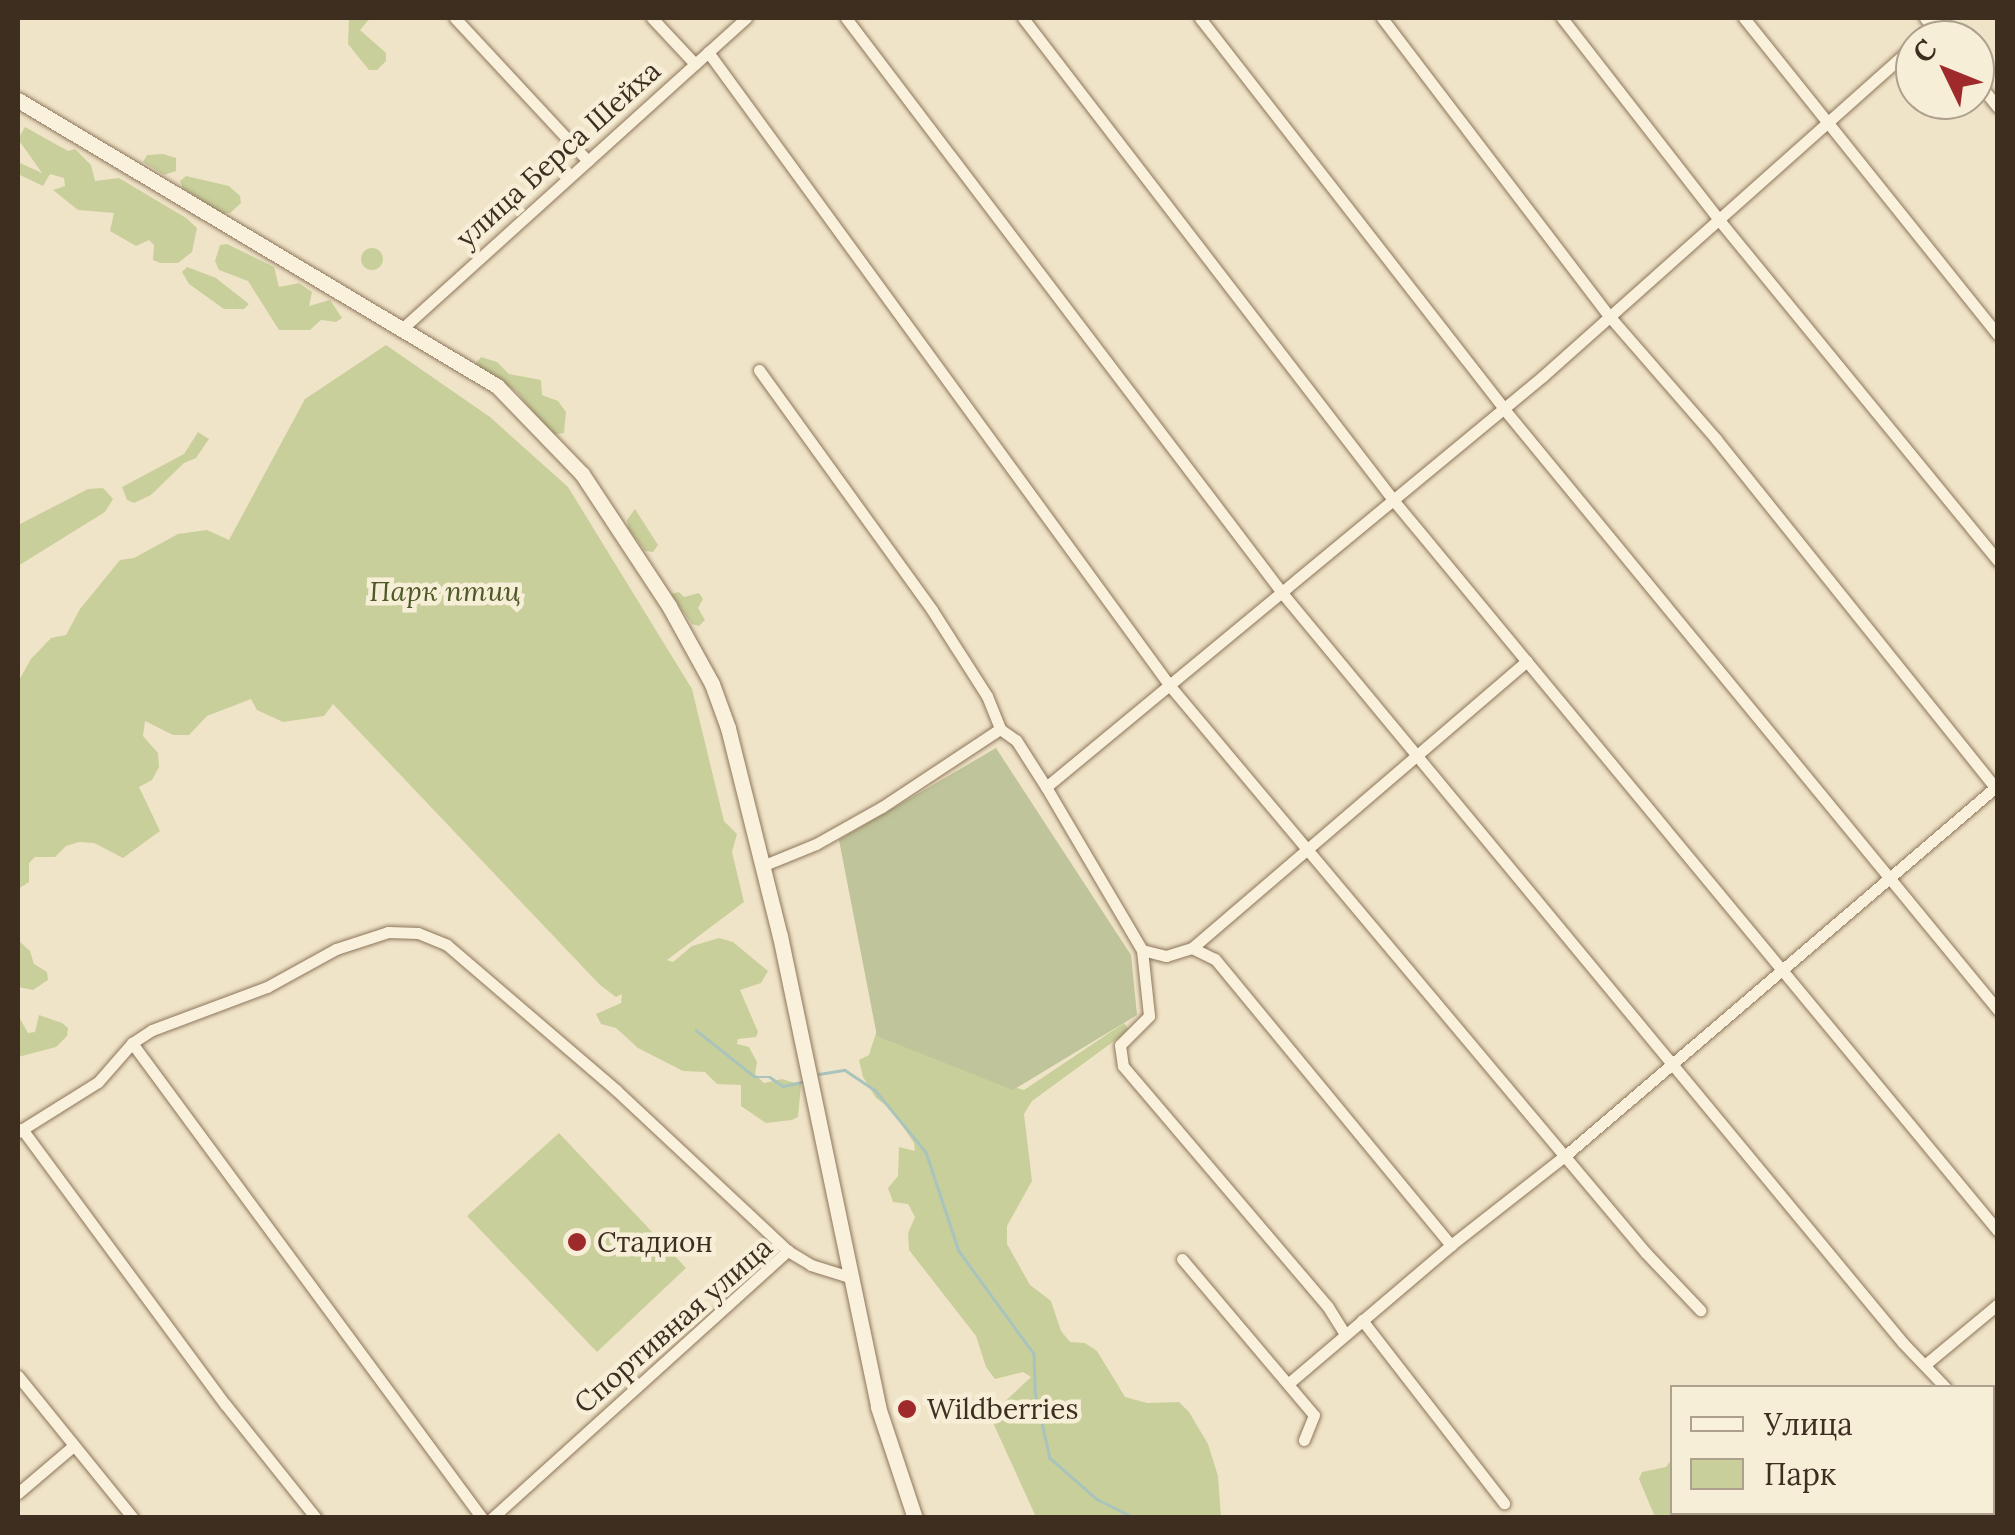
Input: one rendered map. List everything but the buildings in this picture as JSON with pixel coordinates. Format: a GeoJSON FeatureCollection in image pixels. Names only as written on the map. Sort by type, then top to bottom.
{"type":"FeatureCollection","features":[{"type":"Feature","properties":{"kind":"main road"},"geometry":{"type":"LineString","coordinates":[[18,100],[497,386],[582,474],[619,530],[712,684],[728,728],[817,1109],[878,1407],[914,1518]]}},
{"type":"Feature","properties":{"kind":"street"},"geometry":{"type":"LineString","coordinates":[[455,18],[588,160]]}},
{"type":"Feature","properties":{"kind":"street"},"geometry":{"type":"LineString","coordinates":[[652,18],[695,64]]}},
{"type":"Feature","properties":{"kind":"street","name":"улица Берса Шейха"},"geometry":{"type":"LineString","coordinates":[[404,327],[746,18]]}},
{"type":"Feature","properties":{"kind":"street"},"geometry":{"type":"LineString","coordinates":[[846,18],[1282,594],[1903,1343],[1927,1363],[1944,1385]]}},
{"type":"Feature","properties":{"kind":"street"},"geometry":{"type":"LineString","coordinates":[[1023,18],[1394,501],[1998,1231]]}},
{"type":"Feature","properties":{"kind":"street"},"geometry":{"type":"LineString","coordinates":[[1200,18],[1504,409],[1998,1010]]}},
{"type":"Feature","properties":{"kind":"street"},"geometry":{"type":"LineString","coordinates":[[1289,1383],[1451,1245],[1567,1154],[1780,967],[1996,788],[1716,439],[1610,317],[1382,18]]}},
{"type":"Feature","properties":{"kind":"street"},"geometry":{"type":"LineString","coordinates":[[1562,18],[1718,220],[1998,561]]}},
{"type":"Feature","properties":{"kind":"street"},"geometry":{"type":"LineString","coordinates":[[1744,18],[1998,335]]}},
{"type":"Feature","properties":{"kind":"street"},"geometry":{"type":"LineString","coordinates":[[708,52],[1170,686],[1567,1154],[1646,1253],[1700,1310]]}},
{"type":"Feature","properties":{"kind":"street"},"geometry":{"type":"LineString","coordinates":[[1046,787],[1504,409],[1895,62]]}},
{"type":"Feature","properties":{"kind":"street"},"geometry":{"type":"LineString","coordinates":[[759,370],[932,610],[987,696],[1000,729],[1016,740],[1142,950],[1148,1016],[1120,1045],[1123,1066],[1328,1307],[1345,1334]]}},
{"type":"Feature","properties":{"kind":"street"},"geometry":{"type":"LineString","coordinates":[[1142,950],[1166,956],[1192,948],[1527,662]]}},
{"type":"Feature","properties":{"kind":"street"},"geometry":{"type":"LineString","coordinates":[[762,866],[816,844],[882,807],[1000,729]]}},
{"type":"Feature","properties":{"kind":"street"},"geometry":{"type":"LineString","coordinates":[[316,1518],[225,1404],[20,1131],[98,1082],[132,1043],[152,1030],[266,987],[336,949],[388,932],[418,933],[447,945],[616,1090],[788,1250]]}},
{"type":"Feature","properties":{"kind":"street"},"geometry":{"type":"LineString","coordinates":[[1192,948],[1216,959],[1451,1245]]}},
{"type":"Feature","properties":{"kind":"street"},"geometry":{"type":"LineString","coordinates":[[132,1043],[482,1518]]}},
{"type":"Feature","properties":{"kind":"street","name":"Спортивная улица"},"geometry":{"type":"LineString","coordinates":[[492,1518],[788,1250],[812,1265],[853,1278]]}},
{"type":"Feature","properties":{"kind":"street"},"geometry":{"type":"LineString","coordinates":[[1182,1260],[1314,1415],[1304,1440]]}},
{"type":"Feature","properties":{"kind":"street"},"geometry":{"type":"LineString","coordinates":[[1927,1363],[1998,1304]]}},
{"type":"Feature","properties":{"kind":"street"},"geometry":{"type":"LineString","coordinates":[[1362,1320],[1504,1503]]}},
{"type":"Feature","properties":{"kind":"street"},"geometry":{"type":"LineString","coordinates":[[18,1376],[134,1518]]}},
{"type":"Feature","properties":{"kind":"street"},"geometry":{"type":"LineString","coordinates":[[18,1493],[72,1446]]}},
{"type":"Feature","properties":{"kind":"green space"},"geometry":{"type":"Polygon","coordinates":[[[349,18],[370,18],[360,30],[386,53],[386,61],[377,70],[369,70],[348,44],[349,18]]]}},
{"type":"Feature","properties":{"kind":"green space"},"geometry":{"type":"Polygon","coordinates":[[[25,127],[68,151],[75,149],[91,165],[95,181],[119,178],[186,218],[197,228],[192,252],[178,263],[153,260],[154,245],[149,240],[136,246],[110,231],[114,213],[78,210],[53,190],[65,186],[64,178],[50,174],[43,186],[18,174],[18,162],[42,173],[18,139],[25,127]]]}},
{"type":"Feature","properties":{"kind":"green space"},"geometry":{"type":"Polygon","coordinates":[[[147,155],[176,158],[176,171],[164,175],[143,162],[147,155]]]}},
{"type":"Feature","properties":{"kind":"green space"},"geometry":{"type":"Polygon","coordinates":[[[186,176],[229,186],[240,196],[241,203],[230,213],[221,213],[183,188],[180,181],[186,176]]]}},
{"type":"Feature","properties":{"kind":"green space"},"geometry":{"type":"Polygon","coordinates":[[[227,244],[274,267],[279,287],[299,283],[312,292],[309,306],[330,300],[342,318],[336,322],[321,320],[310,330],[279,330],[248,281],[219,270],[215,261],[220,245],[227,244]]]}},
{"type":"Feature","properties":{"kind":"green space"},"geometry":{"type":"Polygon","coordinates":[[[372,248],[380,251],[380,267],[372,270],[364,267],[361,259],[364,251],[372,248]]]}},
{"type":"Feature","properties":{"kind":"green space"},"geometry":{"type":"Polygon","coordinates":[[[187,267],[216,278],[249,304],[244,309],[224,309],[189,284],[182,272],[187,267]]]}},
{"type":"Feature","properties":{"kind":"green space","name":"Парк птиц"},"geometry":{"type":"Polygon","coordinates":[[[386,345],[490,417],[568,487],[692,689],[724,821],[737,834],[732,852],[744,902],[667,960],[673,962],[692,946],[719,938],[733,942],[768,971],[761,983],[740,990],[758,1032],[756,1037],[738,1039],[737,1044],[749,1047],[757,1062],[755,1074],[764,1083],[782,1079],[801,1085],[798,1117],[766,1123],[741,1106],[741,1085],[717,1084],[705,1072],[683,1071],[638,1048],[616,1028],[601,1024],[596,1014],[621,1003],[622,994],[616,997],[600,985],[333,704],[324,716],[283,722],[257,710],[251,699],[207,716],[189,735],[173,735],[145,721],[143,736],[158,753],[159,767],[152,780],[139,787],[160,831],[123,858],[94,843],[79,842],[66,846],[55,857],[35,857],[29,863],[29,882],[18,889],[18,682],[31,659],[51,638],[66,635],[80,609],[120,560],[134,558],[178,534],[207,530],[229,540],[305,399],[386,345]]]}},
{"type":"Feature","properties":{"kind":"green space"},"geometry":{"type":"Polygon","coordinates":[[[481,357],[497,362],[509,374],[541,380],[542,395],[558,401],[566,412],[564,433],[552,435],[516,391],[482,370],[476,363],[481,357]]]}},
{"type":"Feature","properties":{"kind":"green space"},"geometry":{"type":"Polygon","coordinates":[[[198,432],[209,439],[196,458],[184,463],[151,495],[134,503],[127,500],[122,487],[184,454],[198,432]]]}},
{"type":"Feature","properties":{"kind":"green space"},"geometry":{"type":"Polygon","coordinates":[[[103,488],[113,499],[105,512],[18,566],[18,525],[88,489],[103,488]]]}},
{"type":"Feature","properties":{"kind":"green space"},"geometry":{"type":"Polygon","coordinates":[[[635,509],[658,545],[653,552],[645,551],[628,528],[627,520],[635,509]]]}},
{"type":"Feature","properties":{"kind":"green space"},"geometry":{"type":"Polygon","coordinates":[[[679,592],[684,597],[699,593],[703,599],[698,608],[705,620],[699,626],[692,624],[671,594],[679,592]]]}},
{"type":"Feature","properties":{"kind":"green space"},"geometry":{"type":"Polygon","coordinates":[[[996,748],[1131,955],[1137,1015],[1013,1090],[877,1036],[839,840],[996,748]]]}},
{"type":"Feature","properties":{"kind":"green space"},"geometry":{"type":"Polygon","coordinates":[[[18,940],[30,951],[34,964],[47,972],[48,980],[33,990],[18,987],[18,940]]]}},
{"type":"Feature","properties":{"kind":"green space"},"geometry":{"type":"Polygon","coordinates":[[[882,1014],[999,1083],[1024,1090],[1124,1023],[1128,1029],[1121,1036],[1032,1101],[1024,1114],[1032,1181],[1007,1226],[1007,1244],[1030,1285],[1051,1301],[1061,1331],[1070,1342],[1085,1343],[1097,1351],[1125,1397],[1147,1403],[1179,1402],[1189,1412],[1208,1444],[1218,1476],[1221,1517],[1036,1517],[994,1425],[999,1407],[1031,1377],[1023,1372],[995,1379],[986,1367],[976,1336],[909,1250],[908,1233],[915,1217],[908,1204],[893,1202],[888,1188],[898,1176],[899,1147],[915,1151],[914,1143],[891,1109],[876,1098],[863,1077],[859,1060],[869,1055],[882,1014]]]}},
{"type":"Feature","properties":{"kind":"green space"},"geometry":{"type":"Polygon","coordinates":[[[18,1015],[28,1033],[35,1032],[39,1015],[62,1023],[68,1028],[67,1036],[56,1047],[18,1057],[18,1015]]]}},
{"type":"Feature","properties":{"kind":"green space","name":"Стадион"},"geometry":{"type":"Polygon","coordinates":[[[559,1133],[686,1268],[597,1352],[467,1216],[559,1133]]]}},
{"type":"Feature","properties":{"kind":"green space"},"geometry":{"type":"Polygon","coordinates":[[[1670,1462],[1670,1515],[1844,1517],[1655,1517],[1639,1479],[1642,1472],[1666,1467],[1670,1462]]]}},
{"type":"Feature","properties":{"kind":"waterway"},"geometry":{"type":"LineString","coordinates":[[696,1030],[755,1077],[770,1077],[783,1086],[802,1082]]}},
{"type":"Feature","properties":{"kind":"waterway"},"geometry":{"type":"LineString","coordinates":[[819,1074],[845,1070],[875,1090],[926,1152],[959,1251],[1034,1354],[1035,1392],[1050,1458],[1097,1499],[1135,1518]]}},
{"type":"Feature","properties":{"kind":"waterway"},"geometry":{"type":"LineString","coordinates":[[1756,1518],[1764,1515]]}},
{"type":"Feature","properties":{"kind":"waterway"},"geometry":{"type":"LineString","coordinates":[[1786,1515],[1789,1518]]}},
{"type":"Feature","properties":{"kind":"place","name":"Стадион"},"geometry":{"type":"Point","coordinates":[577,1242]}},
{"type":"Feature","properties":{"kind":"place","name":"Wildberries"},"geometry":{"type":"Point","coordinates":[907,1409]}}]}
